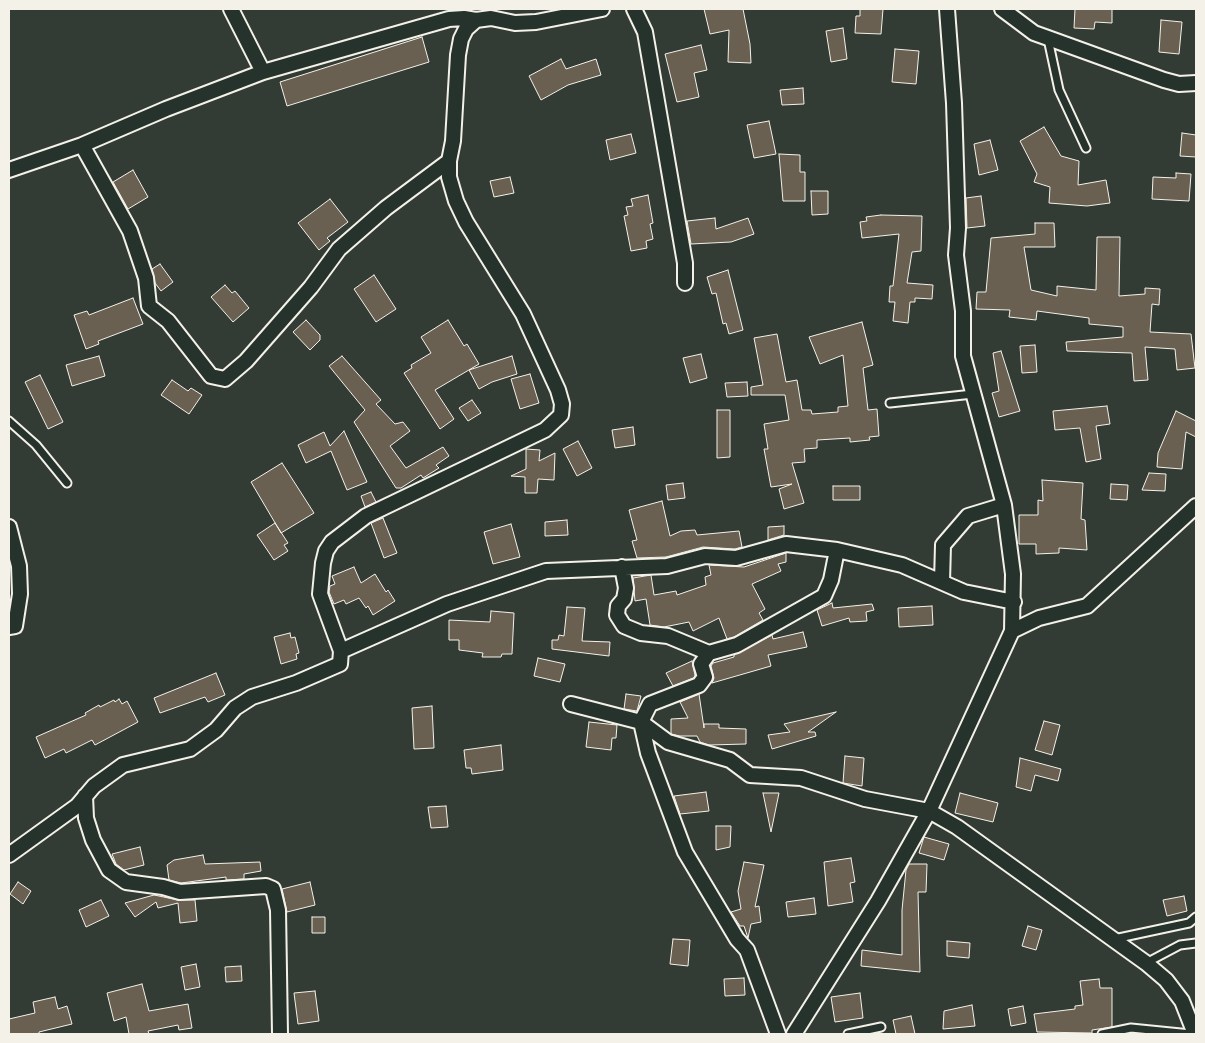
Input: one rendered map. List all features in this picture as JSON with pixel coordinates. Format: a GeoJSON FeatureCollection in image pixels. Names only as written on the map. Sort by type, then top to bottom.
{"type":"FeatureCollection","features":[{"type":"Feature","properties":{"kind":"street"},"geometry":{"type":"LineString","coordinates":[[231,9],[263,72]]}},
{"type":"Feature","properties":{"kind":"street"},"geometry":{"type":"LineString","coordinates":[[9,855],[77,806],[94,786],[123,764],[190,749],[216,730],[235,708],[252,698],[340,664],[342,651],[320,594],[323,563],[326,551],[332,542],[366,516],[545,430],[561,415],[562,404],[558,390],[523,314],[507,286],[481,250],[456,201],[449,176],[449,161],[454,141],[461,39],[466,29],[476,20],[490,13],[515,23],[536,22],[602,9]]}},
{"type":"Feature","properties":{"kind":"street"},"geometry":{"type":"LineString","coordinates":[[634,9],[645,32],[685,263],[685,283]]}},
{"type":"Feature","properties":{"kind":"street"},"geometry":{"type":"LineString","coordinates":[[794,1034],[878,901],[929,811],[1012,631],[1014,602],[1010,543],[1004,506],[963,356],[963,311],[956,255],[958,228],[954,102],[947,9]]}},
{"type":"Feature","properties":{"kind":"street"},"geometry":{"type":"LineString","coordinates":[[1002,9],[1034,33],[1164,80],[1179,84],[1196,83]]}},
{"type":"Feature","properties":{"kind":"street"},"geometry":{"type":"LineString","coordinates":[[9,170],[82,145],[158,112],[263,72],[449,19],[464,18],[476,20]]}},
{"type":"Feature","properties":{"kind":"street"},"geometry":{"type":"LineString","coordinates":[[82,145],[130,231],[146,278],[149,306],[168,321],[211,376],[225,379],[246,361],[280,320],[311,287],[339,249],[386,208],[449,161]]}},
{"type":"Feature","properties":{"kind":"street"},"geometry":{"type":"LineString","coordinates":[[942,582],[943,545],[968,516],[1004,506]]}},
{"type":"Feature","properties":{"kind":"street"},"geometry":{"type":"LineString","coordinates":[[1012,631],[1039,618],[1086,606],[1196,506]]}},
{"type":"Feature","properties":{"kind":"street"},"geometry":{"type":"LineString","coordinates":[[9,527],[19,566],[20,594],[15,626],[9,627]]}},
{"type":"Feature","properties":{"kind":"street"},"geometry":{"type":"LineString","coordinates":[[342,651],[447,604],[546,571],[667,566],[705,556],[736,558],[786,544],[836,550],[902,565],[964,592],[1014,602]]}},
{"type":"Feature","properties":{"kind":"street"},"geometry":{"type":"LineString","coordinates":[[778,1034],[747,950],[732,930],[685,852],[648,754],[641,722],[650,704],[699,685],[705,677],[702,664],[709,654],[737,645],[824,596],[831,580],[836,550]]}},
{"type":"Feature","properties":{"kind":"street"},"geometry":{"type":"LineString","coordinates":[[622,567],[625,593],[624,599],[618,606],[617,616],[624,626],[641,633],[668,636],[709,654]]}},
{"type":"Feature","properties":{"kind":"street"},"geometry":{"type":"LineString","coordinates":[[571,704],[641,722],[668,742],[730,760],[750,775],[801,778],[865,799],[929,811],[956,827],[1146,963],[1166,980],[1182,1000],[1195,1034]]}},
{"type":"Feature","properties":{"kind":"street"},"geometry":{"type":"LineString","coordinates":[[85,796],[86,818],[92,840],[108,870],[126,882],[163,887],[180,892],[266,886],[272,889],[278,910],[280,1034]]}},
{"type":"Feature","properties":{"kind":"lane"},"geometry":{"type":"LineString","coordinates":[[1048,38],[1059,90],[1086,148]]}},
{"type":"Feature","properties":{"kind":"lane"},"geometry":{"type":"LineString","coordinates":[[890,403],[973,394]]}},
{"type":"Feature","properties":{"kind":"lane"},"geometry":{"type":"LineString","coordinates":[[9,422],[36,445],[67,483]]}},
{"type":"Feature","properties":{"kind":"lane"},"geometry":{"type":"LineString","coordinates":[[1113,939],[1189,923],[1196,917]]}},
{"type":"Feature","properties":{"kind":"lane"},"geometry":{"type":"LineString","coordinates":[[1146,963],[1180,945],[1196,943]]}},
{"type":"Feature","properties":{"kind":"lane"},"geometry":{"type":"LineString","coordinates":[[848,1034],[880,1027]]}},
{"type":"Feature","properties":{"kind":"lane"},"geometry":{"type":"LineString","coordinates":[[1102,1034],[1132,1028],[1191,1034]]}},
{"type":"Feature","properties":{"kind":"building"},"geometry":{"type":"Polygon","coordinates":[[[704,9],[743,9],[750,44],[751,63],[728,62],[729,30],[710,34],[704,9]]]}},
{"type":"Feature","properties":{"kind":"building"},"geometry":{"type":"Polygon","coordinates":[[[860,9],[883,9],[881,34],[855,33],[856,16],[860,16],[860,9]]]}},
{"type":"Feature","properties":{"kind":"building"},"geometry":{"type":"Polygon","coordinates":[[[1075,9],[1112,9],[1112,23],[1095,22],[1094,29],[1074,28],[1075,9]]]}},
{"type":"Feature","properties":{"kind":"building"},"geometry":{"type":"Polygon","coordinates":[[[1161,20],[1182,22],[1179,54],[1159,52],[1161,20]]]}},
{"type":"Feature","properties":{"kind":"building"},"geometry":{"type":"Polygon","coordinates":[[[843,28],[847,59],[831,62],[826,31],[843,28]]]}},
{"type":"Feature","properties":{"kind":"building"},"geometry":{"type":"Polygon","coordinates":[[[422,37],[429,62],[287,106],[280,82],[422,37]]]}},
{"type":"Feature","properties":{"kind":"building"},"geometry":{"type":"Polygon","coordinates":[[[701,45],[707,70],[694,73],[699,97],[677,102],[665,54],[701,45]]]}},
{"type":"Feature","properties":{"kind":"building"},"geometry":{"type":"Polygon","coordinates":[[[895,49],[919,51],[916,84],[892,82],[895,49]]]}},
{"type":"Feature","properties":{"kind":"building"},"geometry":{"type":"Polygon","coordinates":[[[561,59],[566,69],[596,59],[601,75],[568,85],[541,100],[529,76],[561,59]]]}},
{"type":"Feature","properties":{"kind":"building"},"geometry":{"type":"Polygon","coordinates":[[[803,88],[804,104],[782,105],[780,90],[803,88]]]}},
{"type":"Feature","properties":{"kind":"building"},"geometry":{"type":"Polygon","coordinates":[[[769,121],[776,154],[754,158],[747,125],[769,121]]]}},
{"type":"Feature","properties":{"kind":"building"},"geometry":{"type":"Polygon","coordinates":[[[1044,127],[1061,156],[1079,161],[1078,185],[1106,180],[1110,203],[1087,206],[1049,203],[1050,187],[1034,182],[1037,174],[1020,141],[1044,127]]]}},
{"type":"Feature","properties":{"kind":"building"},"geometry":{"type":"Polygon","coordinates":[[[1182,133],[1196,135],[1196,157],[1180,156],[1182,133]]]}},
{"type":"Feature","properties":{"kind":"building"},"geometry":{"type":"Polygon","coordinates":[[[631,134],[636,153],[610,160],[606,140],[631,134]]]}},
{"type":"Feature","properties":{"kind":"building"},"geometry":{"type":"Polygon","coordinates":[[[990,140],[998,170],[979,175],[974,144],[990,140]]]}},
{"type":"Feature","properties":{"kind":"building"},"geometry":{"type":"Polygon","coordinates":[[[779,154],[800,155],[800,172],[805,172],[805,201],[783,201],[779,154]]]}},
{"type":"Feature","properties":{"kind":"building"},"geometry":{"type":"Polygon","coordinates":[[[133,170],[148,197],[128,209],[113,182],[133,170]]]}},
{"type":"Feature","properties":{"kind":"building"},"geometry":{"type":"Polygon","coordinates":[[[1176,173],[1191,174],[1189,201],[1152,199],[1153,177],[1176,178],[1176,173]]]}},
{"type":"Feature","properties":{"kind":"building"},"geometry":{"type":"Polygon","coordinates":[[[510,177],[514,193],[494,197],[490,181],[510,177]]]}},
{"type":"Feature","properties":{"kind":"building"},"geometry":{"type":"Polygon","coordinates":[[[811,191],[828,191],[828,214],[812,215],[811,191]]]}},
{"type":"Feature","properties":{"kind":"building"},"geometry":{"type":"Polygon","coordinates":[[[648,195],[653,223],[650,224],[653,239],[646,241],[647,248],[631,251],[624,216],[628,215],[626,207],[633,206],[631,199],[648,195]]]}},
{"type":"Feature","properties":{"kind":"building"},"geometry":{"type":"Polygon","coordinates":[[[981,196],[985,226],[967,228],[966,198],[981,196]]]}},
{"type":"Feature","properties":{"kind":"building"},"geometry":{"type":"Polygon","coordinates":[[[330,199],[348,222],[327,238],[330,241],[319,250],[298,223],[330,199]]]}},
{"type":"Feature","properties":{"kind":"building"},"geometry":{"type":"Polygon","coordinates":[[[881,215],[922,216],[921,251],[912,252],[907,283],[933,285],[932,299],[915,298],[915,302],[910,302],[908,323],[893,321],[895,302],[889,302],[890,286],[893,286],[899,234],[862,238],[860,222],[867,221],[866,217],[881,215]]]}},
{"type":"Feature","properties":{"kind":"building"},"geometry":{"type":"Polygon","coordinates":[[[715,218],[716,229],[748,218],[754,234],[731,242],[691,244],[687,221],[715,218]]]}},
{"type":"Feature","properties":{"kind":"building"},"geometry":{"type":"Polygon","coordinates":[[[1035,223],[1054,223],[1055,247],[1024,247],[1031,290],[1057,296],[1057,286],[1096,290],[1097,237],[1120,237],[1119,296],[1145,294],[1145,288],[1160,289],[1159,305],[1152,304],[1150,332],[1191,334],[1195,368],[1177,370],[1175,349],[1145,347],[1148,380],[1134,381],[1132,353],[1067,351],[1066,342],[1123,337],[1123,327],[1089,324],[1089,318],[1037,311],[1036,320],[1009,317],[1010,310],[976,309],[977,292],[986,292],[991,238],[1035,234],[1035,223]]]}},
{"type":"Feature","properties":{"kind":"building"},"geometry":{"type":"Polygon","coordinates":[[[160,264],[173,282],[161,291],[155,283],[152,269],[160,264]]]}},
{"type":"Feature","properties":{"kind":"building"},"geometry":{"type":"Polygon","coordinates":[[[728,270],[743,330],[729,334],[726,323],[723,324],[716,293],[712,294],[707,277],[728,270]]]}},
{"type":"Feature","properties":{"kind":"building"},"geometry":{"type":"Polygon","coordinates":[[[374,275],[396,309],[376,322],[354,289],[374,275]]]}},
{"type":"Feature","properties":{"kind":"building"},"geometry":{"type":"Polygon","coordinates":[[[225,285],[232,293],[235,291],[249,308],[233,322],[211,297],[225,285]]]}},
{"type":"Feature","properties":{"kind":"building"},"geometry":{"type":"Polygon","coordinates":[[[133,298],[143,324],[98,341],[99,344],[86,349],[74,315],[87,311],[89,315],[133,298]]]}},
{"type":"Feature","properties":{"kind":"building"},"geometry":{"type":"Polygon","coordinates":[[[306,320],[320,335],[320,340],[310,350],[293,332],[306,320]]]}},
{"type":"Feature","properties":{"kind":"building"},"geometry":{"type":"Polygon","coordinates":[[[448,320],[464,346],[467,344],[479,364],[435,390],[454,419],[440,429],[404,373],[412,368],[411,365],[431,353],[421,337],[448,320]]]}},
{"type":"Feature","properties":{"kind":"building"},"geometry":{"type":"Polygon","coordinates":[[[862,322],[873,365],[863,368],[868,410],[877,409],[879,436],[869,437],[870,440],[850,442],[850,438],[817,440],[817,448],[804,449],[805,462],[792,463],[804,503],[784,509],[779,489],[792,484],[771,487],[764,449],[768,449],[764,424],[789,420],[785,395],[751,395],[751,387],[763,385],[754,338],[777,334],[786,382],[797,380],[802,410],[811,410],[812,414],[838,412],[838,407],[848,406],[843,355],[820,364],[809,337],[862,322]]]}},
{"type":"Feature","properties":{"kind":"building"},"geometry":{"type":"Polygon","coordinates":[[[1035,345],[1037,372],[1022,373],[1020,346],[1035,345]]]}},
{"type":"Feature","properties":{"kind":"building"},"geometry":{"type":"Polygon","coordinates":[[[1001,351],[1020,411],[999,417],[992,393],[999,391],[993,353],[1001,351]]]}},
{"type":"Feature","properties":{"kind":"building"},"geometry":{"type":"Polygon","coordinates":[[[701,354],[707,378],[690,383],[683,358],[701,354]]]}},
{"type":"Feature","properties":{"kind":"building"},"geometry":{"type":"Polygon","coordinates":[[[99,356],[105,376],[72,386],[66,365],[99,356]]]}},
{"type":"Feature","properties":{"kind":"building"},"geometry":{"type":"Polygon","coordinates":[[[342,356],[381,400],[376,404],[395,424],[403,422],[410,431],[390,446],[406,468],[443,447],[449,456],[436,465],[439,468],[423,478],[421,475],[401,488],[396,488],[354,422],[365,410],[329,366],[342,356]]]}},
{"type":"Feature","properties":{"kind":"building"},"geometry":{"type":"Polygon","coordinates":[[[512,356],[517,374],[492,382],[479,389],[469,370],[512,356]]]}},
{"type":"Feature","properties":{"kind":"building"},"geometry":{"type":"Polygon","coordinates":[[[530,374],[539,403],[520,409],[511,379],[530,374]]]}},
{"type":"Feature","properties":{"kind":"building"},"geometry":{"type":"Polygon","coordinates":[[[40,375],[63,422],[48,429],[25,382],[40,375]]]}},
{"type":"Feature","properties":{"kind":"building"},"geometry":{"type":"Polygon","coordinates":[[[172,380],[188,391],[191,388],[202,395],[189,414],[161,395],[172,380]]]}},
{"type":"Feature","properties":{"kind":"building"},"geometry":{"type":"Polygon","coordinates":[[[747,382],[748,396],[727,397],[725,383],[747,382]]]}},
{"type":"Feature","properties":{"kind":"building"},"geometry":{"type":"Polygon","coordinates":[[[472,400],[481,413],[468,421],[459,408],[472,400]]]}},
{"type":"Feature","properties":{"kind":"building"},"geometry":{"type":"Polygon","coordinates":[[[1107,406],[1110,424],[1096,426],[1101,459],[1086,462],[1080,428],[1055,430],[1053,411],[1107,406]]]}},
{"type":"Feature","properties":{"kind":"building"},"geometry":{"type":"Polygon","coordinates":[[[717,410],[730,410],[730,457],[717,458],[717,410]]]}},
{"type":"Feature","properties":{"kind":"building"},"geometry":{"type":"Polygon","coordinates":[[[1176,411],[1196,421],[1196,437],[1186,432],[1182,469],[1157,467],[1158,453],[1176,411]]]}},
{"type":"Feature","properties":{"kind":"building"},"geometry":{"type":"Polygon","coordinates":[[[633,427],[635,445],[615,448],[612,430],[633,427]]]}},
{"type":"Feature","properties":{"kind":"building"},"geometry":{"type":"Polygon","coordinates":[[[344,431],[367,482],[347,490],[331,451],[306,463],[298,445],[324,432],[330,446],[344,431]]]}},
{"type":"Feature","properties":{"kind":"building"},"geometry":{"type":"Polygon","coordinates":[[[578,441],[592,468],[577,476],[563,449],[578,441]]]}},
{"type":"Feature","properties":{"kind":"building"},"geometry":{"type":"Polygon","coordinates":[[[526,449],[540,450],[539,461],[555,453],[554,480],[538,479],[537,493],[525,493],[525,477],[511,476],[526,469],[526,449]]]}},
{"type":"Feature","properties":{"kind":"building"},"geometry":{"type":"Polygon","coordinates":[[[282,463],[314,513],[281,533],[251,482],[282,463]]]}},
{"type":"Feature","properties":{"kind":"building"},"geometry":{"type":"Polygon","coordinates":[[[1149,473],[1166,474],[1165,491],[1142,490],[1149,473]]]}},
{"type":"Feature","properties":{"kind":"building"},"geometry":{"type":"Polygon","coordinates":[[[1042,480],[1083,483],[1081,519],[1085,520],[1087,550],[1059,548],[1059,553],[1036,554],[1036,544],[1019,544],[1019,515],[1038,515],[1038,500],[1043,501],[1042,480]]]}},
{"type":"Feature","properties":{"kind":"building"},"geometry":{"type":"Polygon","coordinates":[[[683,483],[685,498],[668,500],[666,485],[683,483]]]}},
{"type":"Feature","properties":{"kind":"building"},"geometry":{"type":"Polygon","coordinates":[[[1111,484],[1128,485],[1127,500],[1110,499],[1111,484]]]}},
{"type":"Feature","properties":{"kind":"building"},"geometry":{"type":"Polygon","coordinates":[[[833,486],[860,486],[860,500],[833,500],[833,486]]]}},
{"type":"Feature","properties":{"kind":"building"},"geometry":{"type":"Polygon","coordinates":[[[371,492],[376,502],[365,507],[361,496],[371,492]]]}},
{"type":"Feature","properties":{"kind":"building"},"geometry":{"type":"Polygon","coordinates":[[[662,501],[670,536],[681,531],[695,530],[697,535],[739,531],[742,547],[735,549],[703,547],[666,557],[637,558],[632,541],[637,540],[629,510],[662,501]]]}},
{"type":"Feature","properties":{"kind":"building"},"geometry":{"type":"Polygon","coordinates":[[[383,518],[397,553],[384,558],[371,523],[383,518]]]}},
{"type":"Feature","properties":{"kind":"building"},"geometry":{"type":"Polygon","coordinates":[[[567,520],[568,535],[545,536],[545,522],[567,520]]]}},
{"type":"Feature","properties":{"kind":"building"},"geometry":{"type":"Polygon","coordinates":[[[275,523],[288,543],[284,545],[288,551],[274,560],[257,535],[275,523]]]}},
{"type":"Feature","properties":{"kind":"building"},"geometry":{"type":"Polygon","coordinates":[[[511,524],[520,557],[493,564],[484,532],[511,524]]]}},
{"type":"Feature","properties":{"kind":"building"},"geometry":{"type":"Polygon","coordinates":[[[784,526],[784,535],[768,540],[768,527],[784,526]]]}},
{"type":"Feature","properties":{"kind":"building"},"geometry":{"type":"Polygon","coordinates":[[[786,553],[786,562],[778,564],[781,571],[752,584],[765,609],[759,613],[763,620],[734,637],[727,639],[719,618],[693,631],[689,622],[664,627],[650,625],[646,599],[635,601],[633,578],[651,575],[654,595],[676,591],[677,595],[706,585],[705,577],[711,575],[709,565],[744,567],[786,553]]]}},
{"type":"Feature","properties":{"kind":"building"},"geometry":{"type":"Polygon","coordinates":[[[354,567],[361,583],[375,574],[386,592],[388,590],[395,601],[373,615],[368,606],[366,608],[359,598],[346,604],[344,600],[334,604],[329,592],[330,586],[335,584],[332,576],[354,567]]]}},
{"type":"Feature","properties":{"kind":"building"},"geometry":{"type":"Polygon","coordinates":[[[832,603],[833,608],[872,604],[874,610],[866,612],[867,621],[850,622],[849,618],[822,626],[817,610],[832,603]]]}},
{"type":"Feature","properties":{"kind":"building"},"geometry":{"type":"Polygon","coordinates":[[[932,606],[933,625],[899,627],[898,608],[932,606]]]}},
{"type":"Feature","properties":{"kind":"building"},"geometry":{"type":"Polygon","coordinates":[[[567,607],[585,608],[582,641],[610,642],[609,656],[552,649],[552,640],[558,640],[559,635],[564,636],[567,607]]]}},
{"type":"Feature","properties":{"kind":"building"},"geometry":{"type":"Polygon","coordinates":[[[491,611],[514,613],[512,654],[502,654],[501,657],[482,657],[483,653],[459,650],[459,640],[449,640],[449,620],[490,622],[491,611]]]}},
{"type":"Feature","properties":{"kind":"building"},"geometry":{"type":"Polygon","coordinates":[[[803,632],[807,647],[768,655],[771,666],[712,683],[714,678],[711,666],[713,663],[734,657],[734,655],[772,635],[773,639],[803,632]]]}},
{"type":"Feature","properties":{"kind":"building"},"geometry":{"type":"Polygon","coordinates":[[[290,633],[291,638],[295,637],[299,653],[296,654],[297,659],[281,664],[274,637],[290,633]]]}},
{"type":"Feature","properties":{"kind":"building"},"geometry":{"type":"Polygon","coordinates":[[[538,658],[565,664],[560,682],[534,676],[538,658]]]}},
{"type":"Feature","properties":{"kind":"building"},"geometry":{"type":"Polygon","coordinates":[[[692,661],[694,678],[673,686],[666,673],[692,661]]]}},
{"type":"Feature","properties":{"kind":"building"},"geometry":{"type":"Polygon","coordinates":[[[216,673],[225,695],[208,702],[205,697],[160,713],[154,698],[216,673]]]}},
{"type":"Feature","properties":{"kind":"building"},"geometry":{"type":"Polygon","coordinates":[[[626,694],[641,696],[637,711],[624,709],[626,694]]]}},
{"type":"Feature","properties":{"kind":"building"},"geometry":{"type":"Polygon","coordinates":[[[699,694],[704,728],[704,724],[719,724],[719,728],[746,729],[746,744],[709,745],[700,742],[697,736],[671,734],[671,719],[688,718],[680,702],[699,694]]]}},
{"type":"Feature","properties":{"kind":"building"},"geometry":{"type":"Polygon","coordinates":[[[119,699],[122,704],[127,701],[138,722],[95,745],[92,740],[66,753],[64,749],[45,758],[36,737],[86,715],[85,713],[99,705],[100,707],[119,699]]]}},
{"type":"Feature","properties":{"kind":"building"},"geometry":{"type":"Polygon","coordinates":[[[432,706],[434,748],[414,749],[412,708],[432,706]]]}},
{"type":"Feature","properties":{"kind":"building"},"geometry":{"type":"Polygon","coordinates":[[[836,712],[808,732],[815,732],[816,736],[772,749],[768,735],[790,732],[784,724],[836,712]]]}},
{"type":"Feature","properties":{"kind":"building"},"geometry":{"type":"Polygon","coordinates":[[[1044,721],[1060,725],[1052,755],[1035,750],[1044,721]]]}},
{"type":"Feature","properties":{"kind":"building"},"geometry":{"type":"Polygon","coordinates":[[[589,722],[617,725],[616,738],[612,738],[611,750],[586,747],[589,722]]]}},
{"type":"Feature","properties":{"kind":"building"},"geometry":{"type":"Polygon","coordinates":[[[501,745],[503,770],[472,774],[471,768],[466,768],[464,750],[501,745]]]}},
{"type":"Feature","properties":{"kind":"building"},"geometry":{"type":"Polygon","coordinates":[[[845,756],[864,758],[862,786],[843,783],[845,756]]]}},
{"type":"Feature","properties":{"kind":"building"},"geometry":{"type":"Polygon","coordinates":[[[1020,758],[1061,769],[1058,781],[1035,775],[1031,791],[1016,787],[1020,758]]]}},
{"type":"Feature","properties":{"kind":"building"},"geometry":{"type":"Polygon","coordinates":[[[706,792],[709,811],[680,814],[674,796],[706,792]]]}},
{"type":"Feature","properties":{"kind":"building"},"geometry":{"type":"Polygon","coordinates":[[[763,793],[779,793],[771,832],[763,793]]]}},
{"type":"Feature","properties":{"kind":"building"},"geometry":{"type":"Polygon","coordinates":[[[960,793],[998,803],[993,822],[955,813],[960,793]]]}},
{"type":"Feature","properties":{"kind":"building"},"geometry":{"type":"Polygon","coordinates":[[[446,806],[448,827],[431,828],[428,807],[446,806]]]}},
{"type":"Feature","properties":{"kind":"building"},"geometry":{"type":"Polygon","coordinates":[[[716,826],[731,826],[730,847],[716,850],[716,826]]]}},
{"type":"Feature","properties":{"kind":"building"},"geometry":{"type":"Polygon","coordinates":[[[924,837],[949,844],[944,860],[919,853],[924,837]]]}},
{"type":"Feature","properties":{"kind":"building"},"geometry":{"type":"Polygon","coordinates":[[[140,847],[144,865],[124,870],[116,864],[112,854],[140,847]]]}},
{"type":"Feature","properties":{"kind":"building"},"geometry":{"type":"Polygon","coordinates":[[[203,855],[205,864],[260,862],[261,871],[244,874],[244,879],[226,880],[226,877],[181,883],[169,880],[167,865],[174,860],[203,855]]]}},
{"type":"Feature","properties":{"kind":"building"},"geometry":{"type":"Polygon","coordinates":[[[851,858],[855,882],[850,883],[853,902],[828,906],[824,862],[851,858]]]}},
{"type":"Feature","properties":{"kind":"building"},"geometry":{"type":"Polygon","coordinates":[[[744,862],[764,865],[755,907],[759,906],[761,922],[751,924],[748,938],[744,926],[740,926],[731,912],[741,909],[738,891],[744,862]]]}},
{"type":"Feature","properties":{"kind":"building"},"geometry":{"type":"Polygon","coordinates":[[[909,864],[927,864],[926,892],[918,892],[920,972],[861,966],[862,950],[902,955],[902,910],[906,870],[909,864]]]}},
{"type":"Feature","properties":{"kind":"building"},"geometry":{"type":"Polygon","coordinates":[[[18,882],[31,891],[23,904],[10,894],[18,882]]]}},
{"type":"Feature","properties":{"kind":"building"},"geometry":{"type":"Polygon","coordinates":[[[310,882],[315,905],[287,912],[282,889],[310,882]]]}},
{"type":"Feature","properties":{"kind":"building"},"geometry":{"type":"Polygon","coordinates":[[[154,895],[178,900],[195,900],[197,921],[180,923],[178,903],[158,908],[156,902],[135,917],[125,903],[154,895]]]}},
{"type":"Feature","properties":{"kind":"building"},"geometry":{"type":"Polygon","coordinates":[[[1184,896],[1187,911],[1167,916],[1163,900],[1184,896]]]}},
{"type":"Feature","properties":{"kind":"building"},"geometry":{"type":"Polygon","coordinates":[[[814,898],[816,914],[788,917],[786,902],[814,898]]]}},
{"type":"Feature","properties":{"kind":"building"},"geometry":{"type":"Polygon","coordinates":[[[101,900],[109,916],[86,927],[79,910],[101,900]]]}},
{"type":"Feature","properties":{"kind":"building"},"geometry":{"type":"Polygon","coordinates":[[[312,917],[325,917],[325,933],[312,933],[312,917]]]}},
{"type":"Feature","properties":{"kind":"building"},"geometry":{"type":"Polygon","coordinates":[[[1028,926],[1042,930],[1036,950],[1022,946],[1028,926]]]}},
{"type":"Feature","properties":{"kind":"building"},"geometry":{"type":"Polygon","coordinates":[[[673,939],[690,940],[688,966],[670,964],[673,939]]]}},
{"type":"Feature","properties":{"kind":"building"},"geometry":{"type":"Polygon","coordinates":[[[947,941],[970,943],[969,958],[947,956],[947,941]]]}},
{"type":"Feature","properties":{"kind":"building"},"geometry":{"type":"Polygon","coordinates":[[[196,964],[200,987],[185,990],[181,967],[196,964]]]}},
{"type":"Feature","properties":{"kind":"building"},"geometry":{"type":"Polygon","coordinates":[[[241,966],[242,981],[226,982],[225,967],[241,966]]]}},
{"type":"Feature","properties":{"kind":"building"},"geometry":{"type":"Polygon","coordinates":[[[744,978],[745,995],[725,996],[724,979],[744,978]]]}},
{"type":"Feature","properties":{"kind":"building"},"geometry":{"type":"Polygon","coordinates":[[[1099,979],[1100,988],[1112,988],[1112,1027],[1092,1030],[1092,1033],[1037,1032],[1034,1014],[1075,1009],[1075,1006],[1083,1005],[1080,981],[1099,979]]]}},
{"type":"Feature","properties":{"kind":"building"},"geometry":{"type":"Polygon","coordinates":[[[142,984],[149,1011],[188,1004],[192,1028],[179,1030],[178,1025],[148,1031],[149,1034],[129,1034],[126,1017],[114,1021],[107,993],[142,984]]]}},
{"type":"Feature","properties":{"kind":"building"},"geometry":{"type":"Polygon","coordinates":[[[315,991],[319,1021],[298,1024],[294,993],[315,991]]]}},
{"type":"Feature","properties":{"kind":"building"},"geometry":{"type":"Polygon","coordinates":[[[860,993],[863,1018],[835,1022],[831,997],[860,993]]]}},
{"type":"Feature","properties":{"kind":"building"},"geometry":{"type":"Polygon","coordinates":[[[55,997],[58,1009],[67,1006],[72,1024],[39,1032],[39,1034],[9,1034],[9,1019],[35,1013],[33,1002],[55,997]]]}},
{"type":"Feature","properties":{"kind":"building"},"geometry":{"type":"Polygon","coordinates":[[[972,1005],[975,1026],[943,1029],[944,1011],[972,1005]]]}},
{"type":"Feature","properties":{"kind":"building"},"geometry":{"type":"Polygon","coordinates":[[[1023,1006],[1026,1023],[1011,1026],[1008,1009],[1023,1006]]]}},
{"type":"Feature","properties":{"kind":"building"},"geometry":{"type":"Polygon","coordinates":[[[911,1016],[915,1034],[896,1034],[893,1020],[911,1016]]]}}]}
